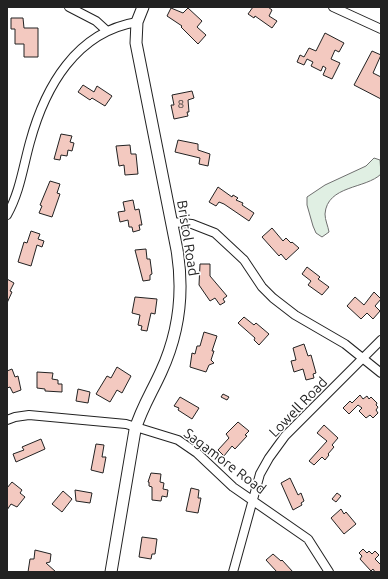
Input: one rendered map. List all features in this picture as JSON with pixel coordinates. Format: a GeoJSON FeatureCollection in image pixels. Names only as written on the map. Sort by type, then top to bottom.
{"type":"FeatureCollection","features":[{"type":"Feature","properties":{"kind":"street"},"geometry":{"type":"LineString","coordinates":[[69,7],[96,21],[107,31]]}},
{"type":"Feature","properties":{"kind":"street"},"geometry":{"type":"LineString","coordinates":[[7,215],[19,188],[33,130],[53,87],[68,61],[77,51],[107,31],[137,22],[143,7]]}},
{"type":"Feature","properties":{"kind":"street"},"geometry":{"type":"LineString","coordinates":[[333,7],[381,29]]}},
{"type":"Feature","properties":{"kind":"street","name":"Bristol Road"},"geometry":{"type":"LineString","coordinates":[[111,572],[136,426],[167,358],[178,320],[180,277],[172,222],[137,50],[137,22]]}},
{"type":"Feature","properties":{"kind":"street"},"geometry":{"type":"LineString","coordinates":[[172,222],[192,224],[215,233],[244,260],[262,287],[272,298],[296,315],[345,344],[381,372]]}},
{"type":"Feature","properties":{"kind":"street","name":"Lowell Road"},"geometry":{"type":"LineString","coordinates":[[233,572],[260,474],[285,436],[381,340]]}},
{"type":"Feature","properties":{"kind":"street","name":"Sagamore Road"},"geometry":{"type":"LineString","coordinates":[[7,420],[20,416],[34,415],[136,426],[168,436],[188,445],[229,484],[308,539],[329,572]]}},
{"type":"Feature","properties":{"kind":"green space"},"geometry":{"type":"Polygon","coordinates":[[[374,158],[380,160],[381,174],[374,179],[348,189],[332,198],[327,205],[325,214],[329,232],[322,237],[316,233],[307,205],[307,197],[325,185],[366,166],[374,158]]]}},
{"type":"Feature","properties":{"kind":"building"},"geometry":{"type":"Polygon","coordinates":[[[253,7],[268,7],[272,10],[269,16],[277,21],[272,28],[255,16],[254,18],[248,14],[253,7]]]}},
{"type":"Feature","properties":{"kind":"building"},"geometry":{"type":"Polygon","coordinates":[[[171,8],[183,13],[188,8],[202,21],[197,27],[206,35],[198,44],[181,27],[182,26],[167,16],[171,8]]]}},
{"type":"Feature","properties":{"kind":"building"},"geometry":{"type":"Polygon","coordinates":[[[11,18],[23,18],[24,28],[38,28],[38,57],[24,57],[24,44],[15,44],[15,29],[11,29],[11,18]]]}},
{"type":"Feature","properties":{"kind":"building"},"geometry":{"type":"Polygon","coordinates":[[[325,33],[344,43],[339,52],[335,50],[331,59],[340,63],[332,79],[323,75],[326,68],[323,66],[321,71],[311,66],[313,62],[307,59],[304,65],[297,62],[300,55],[304,57],[309,48],[316,51],[325,33]]]}},
{"type":"Feature","properties":{"kind":"building"},"geometry":{"type":"Polygon","coordinates":[[[372,51],[381,55],[373,73],[381,77],[381,99],[354,85],[372,51]]]}},
{"type":"Feature","properties":{"kind":"building"},"geometry":{"type":"Polygon","coordinates":[[[83,85],[94,92],[97,86],[112,96],[105,106],[92,98],[90,100],[78,92],[83,85]]]}},
{"type":"Feature","properties":{"kind":"building"},"geometry":{"type":"Polygon","coordinates":[[[192,91],[194,98],[188,100],[188,116],[174,119],[171,105],[174,105],[172,95],[192,91]]]}},
{"type":"Feature","properties":{"kind":"building"},"geometry":{"type":"Polygon","coordinates":[[[61,134],[72,136],[70,142],[74,143],[72,151],[68,150],[67,156],[61,155],[60,160],[54,159],[61,134]]]}},
{"type":"Feature","properties":{"kind":"building"},"geometry":{"type":"Polygon","coordinates":[[[178,140],[198,144],[198,150],[210,154],[208,166],[199,164],[200,158],[175,152],[178,140]]]}},
{"type":"Feature","properties":{"kind":"building"},"geometry":{"type":"Polygon","coordinates":[[[130,145],[131,154],[136,154],[138,174],[125,175],[124,165],[119,166],[116,146],[130,145]]]}},
{"type":"Feature","properties":{"kind":"building"},"geometry":{"type":"Polygon","coordinates":[[[50,181],[60,184],[57,193],[60,194],[52,217],[39,213],[42,206],[40,205],[50,181]]]}},
{"type":"Feature","properties":{"kind":"building"},"geometry":{"type":"Polygon","coordinates":[[[218,187],[232,197],[233,195],[238,198],[236,200],[243,203],[242,205],[254,213],[249,221],[224,204],[219,202],[216,206],[209,202],[218,187]]]}},
{"type":"Feature","properties":{"kind":"building"},"geometry":{"type":"Polygon","coordinates":[[[133,200],[135,210],[139,209],[142,225],[139,225],[140,230],[133,232],[132,227],[129,227],[128,220],[120,222],[118,212],[125,211],[123,202],[133,200]]]}},
{"type":"Feature","properties":{"kind":"building"},"geometry":{"type":"Polygon","coordinates":[[[272,228],[283,241],[286,238],[299,248],[286,260],[281,254],[279,256],[262,237],[272,228]]]}},
{"type":"Feature","properties":{"kind":"building"},"geometry":{"type":"Polygon","coordinates":[[[31,231],[40,234],[38,239],[44,241],[42,247],[37,245],[31,266],[18,262],[24,242],[27,243],[31,231]]]}},
{"type":"Feature","properties":{"kind":"building"},"geometry":{"type":"Polygon","coordinates":[[[146,249],[147,259],[150,259],[152,274],[150,275],[150,280],[143,281],[135,250],[146,249]]]}},
{"type":"Feature","properties":{"kind":"building"},"geometry":{"type":"Polygon","coordinates":[[[200,264],[210,264],[210,276],[227,296],[223,299],[225,302],[220,305],[215,298],[210,301],[199,285],[200,264]]]}},
{"type":"Feature","properties":{"kind":"building"},"geometry":{"type":"Polygon","coordinates":[[[307,267],[320,277],[318,279],[329,287],[322,295],[308,285],[311,281],[302,274],[307,267]]]}},
{"type":"Feature","properties":{"kind":"building"},"geometry":{"type":"Polygon","coordinates":[[[7,279],[14,283],[7,303],[7,279]]]}},
{"type":"Feature","properties":{"kind":"building"},"geometry":{"type":"Polygon","coordinates":[[[374,292],[381,299],[375,306],[380,311],[373,319],[367,313],[361,319],[347,306],[355,297],[364,305],[374,292]]]}},
{"type":"Feature","properties":{"kind":"building"},"geometry":{"type":"Polygon","coordinates":[[[135,297],[157,299],[155,314],[151,313],[147,331],[141,330],[142,326],[138,325],[140,315],[132,313],[135,297]]]}},
{"type":"Feature","properties":{"kind":"building"},"geometry":{"type":"Polygon","coordinates":[[[244,317],[254,325],[256,323],[269,334],[259,345],[254,340],[255,338],[238,323],[244,317]]]}},
{"type":"Feature","properties":{"kind":"building"},"geometry":{"type":"Polygon","coordinates":[[[204,332],[217,336],[212,351],[214,351],[211,360],[214,363],[209,365],[206,372],[190,367],[192,353],[195,354],[197,346],[200,346],[204,332]]]}},
{"type":"Feature","properties":{"kind":"building"},"geometry":{"type":"Polygon","coordinates":[[[304,344],[308,356],[311,355],[316,373],[313,374],[314,378],[306,380],[303,369],[294,372],[291,361],[296,360],[293,348],[304,344]]]}},
{"type":"Feature","properties":{"kind":"building"},"geometry":{"type":"Polygon","coordinates":[[[117,367],[131,376],[122,393],[117,390],[110,402],[96,394],[107,376],[111,378],[117,367]]]}},
{"type":"Feature","properties":{"kind":"building"},"geometry":{"type":"Polygon","coordinates":[[[12,369],[15,377],[18,376],[21,390],[13,393],[10,387],[7,388],[7,371],[12,369]]]}},
{"type":"Feature","properties":{"kind":"building"},"geometry":{"type":"Polygon","coordinates":[[[37,372],[53,373],[52,379],[58,380],[58,384],[62,384],[62,392],[45,391],[45,389],[37,388],[37,372]]]}},
{"type":"Feature","properties":{"kind":"building"},"geometry":{"type":"Polygon","coordinates":[[[78,389],[90,392],[88,403],[76,401],[78,389]]]}},
{"type":"Feature","properties":{"kind":"building"},"geometry":{"type":"Polygon","coordinates":[[[223,394],[229,397],[227,400],[221,397],[223,394]]]}},
{"type":"Feature","properties":{"kind":"building"},"geometry":{"type":"Polygon","coordinates":[[[360,395],[363,399],[367,396],[369,399],[371,397],[377,403],[376,405],[378,407],[376,410],[378,413],[373,418],[370,415],[366,418],[359,411],[362,408],[358,405],[349,414],[343,408],[350,401],[352,403],[360,395]]]}},
{"type":"Feature","properties":{"kind":"building"},"geometry":{"type":"Polygon","coordinates":[[[180,397],[199,408],[192,419],[178,410],[179,408],[174,406],[180,397]]]}},
{"type":"Feature","properties":{"kind":"building"},"geometry":{"type":"Polygon","coordinates":[[[238,422],[249,431],[245,435],[247,436],[235,449],[232,446],[224,456],[218,450],[229,438],[226,434],[238,422]]]}},
{"type":"Feature","properties":{"kind":"building"},"geometry":{"type":"Polygon","coordinates":[[[324,425],[338,438],[332,445],[334,447],[325,460],[322,457],[314,465],[309,461],[327,441],[317,433],[324,425]]]}},
{"type":"Feature","properties":{"kind":"building"},"geometry":{"type":"Polygon","coordinates":[[[41,439],[45,449],[16,462],[13,454],[24,450],[22,447],[41,439]]]}},
{"type":"Feature","properties":{"kind":"building"},"geometry":{"type":"Polygon","coordinates":[[[96,444],[104,445],[102,457],[106,457],[103,473],[91,470],[96,444]]]}},
{"type":"Feature","properties":{"kind":"building"},"geometry":{"type":"Polygon","coordinates":[[[151,473],[161,474],[160,482],[164,483],[163,489],[168,490],[167,497],[162,496],[161,501],[152,500],[152,487],[149,486],[148,482],[151,473]]]}},
{"type":"Feature","properties":{"kind":"building"},"geometry":{"type":"Polygon","coordinates":[[[290,478],[298,495],[301,493],[304,501],[301,503],[302,505],[293,510],[281,483],[290,478]]]}},
{"type":"Feature","properties":{"kind":"building"},"geometry":{"type":"Polygon","coordinates":[[[12,482],[22,490],[20,493],[25,497],[17,507],[11,504],[7,510],[7,488],[12,482]]]}},
{"type":"Feature","properties":{"kind":"building"},"geometry":{"type":"Polygon","coordinates":[[[191,488],[199,490],[198,498],[201,498],[198,513],[186,511],[191,488]]]}},
{"type":"Feature","properties":{"kind":"building"},"geometry":{"type":"Polygon","coordinates":[[[75,490],[92,493],[90,503],[76,501],[75,490]]]}},
{"type":"Feature","properties":{"kind":"building"},"geometry":{"type":"Polygon","coordinates":[[[63,491],[72,499],[62,512],[52,504],[63,491]]]}},
{"type":"Feature","properties":{"kind":"building"},"geometry":{"type":"Polygon","coordinates":[[[337,493],[341,496],[336,502],[332,499],[337,493]]]}},
{"type":"Feature","properties":{"kind":"building"},"geometry":{"type":"Polygon","coordinates":[[[341,509],[344,514],[346,512],[356,524],[344,534],[331,518],[341,509]]]}},
{"type":"Feature","properties":{"kind":"building"},"geometry":{"type":"Polygon","coordinates":[[[142,537],[157,539],[155,554],[152,554],[151,559],[139,557],[142,537]]]}},
{"type":"Feature","properties":{"kind":"building"},"geometry":{"type":"Polygon","coordinates":[[[363,549],[367,553],[369,551],[372,554],[375,551],[379,555],[375,559],[381,565],[381,572],[375,572],[373,569],[371,571],[360,559],[362,556],[359,553],[363,549]]]}},
{"type":"Feature","properties":{"kind":"building"},"geometry":{"type":"Polygon","coordinates":[[[35,550],[51,554],[50,562],[46,563],[56,572],[28,572],[30,559],[34,559],[35,550]]]}},
{"type":"Feature","properties":{"kind":"building"},"geometry":{"type":"Polygon","coordinates":[[[273,554],[281,561],[282,560],[293,572],[277,572],[266,560],[273,554]]]}}]}
